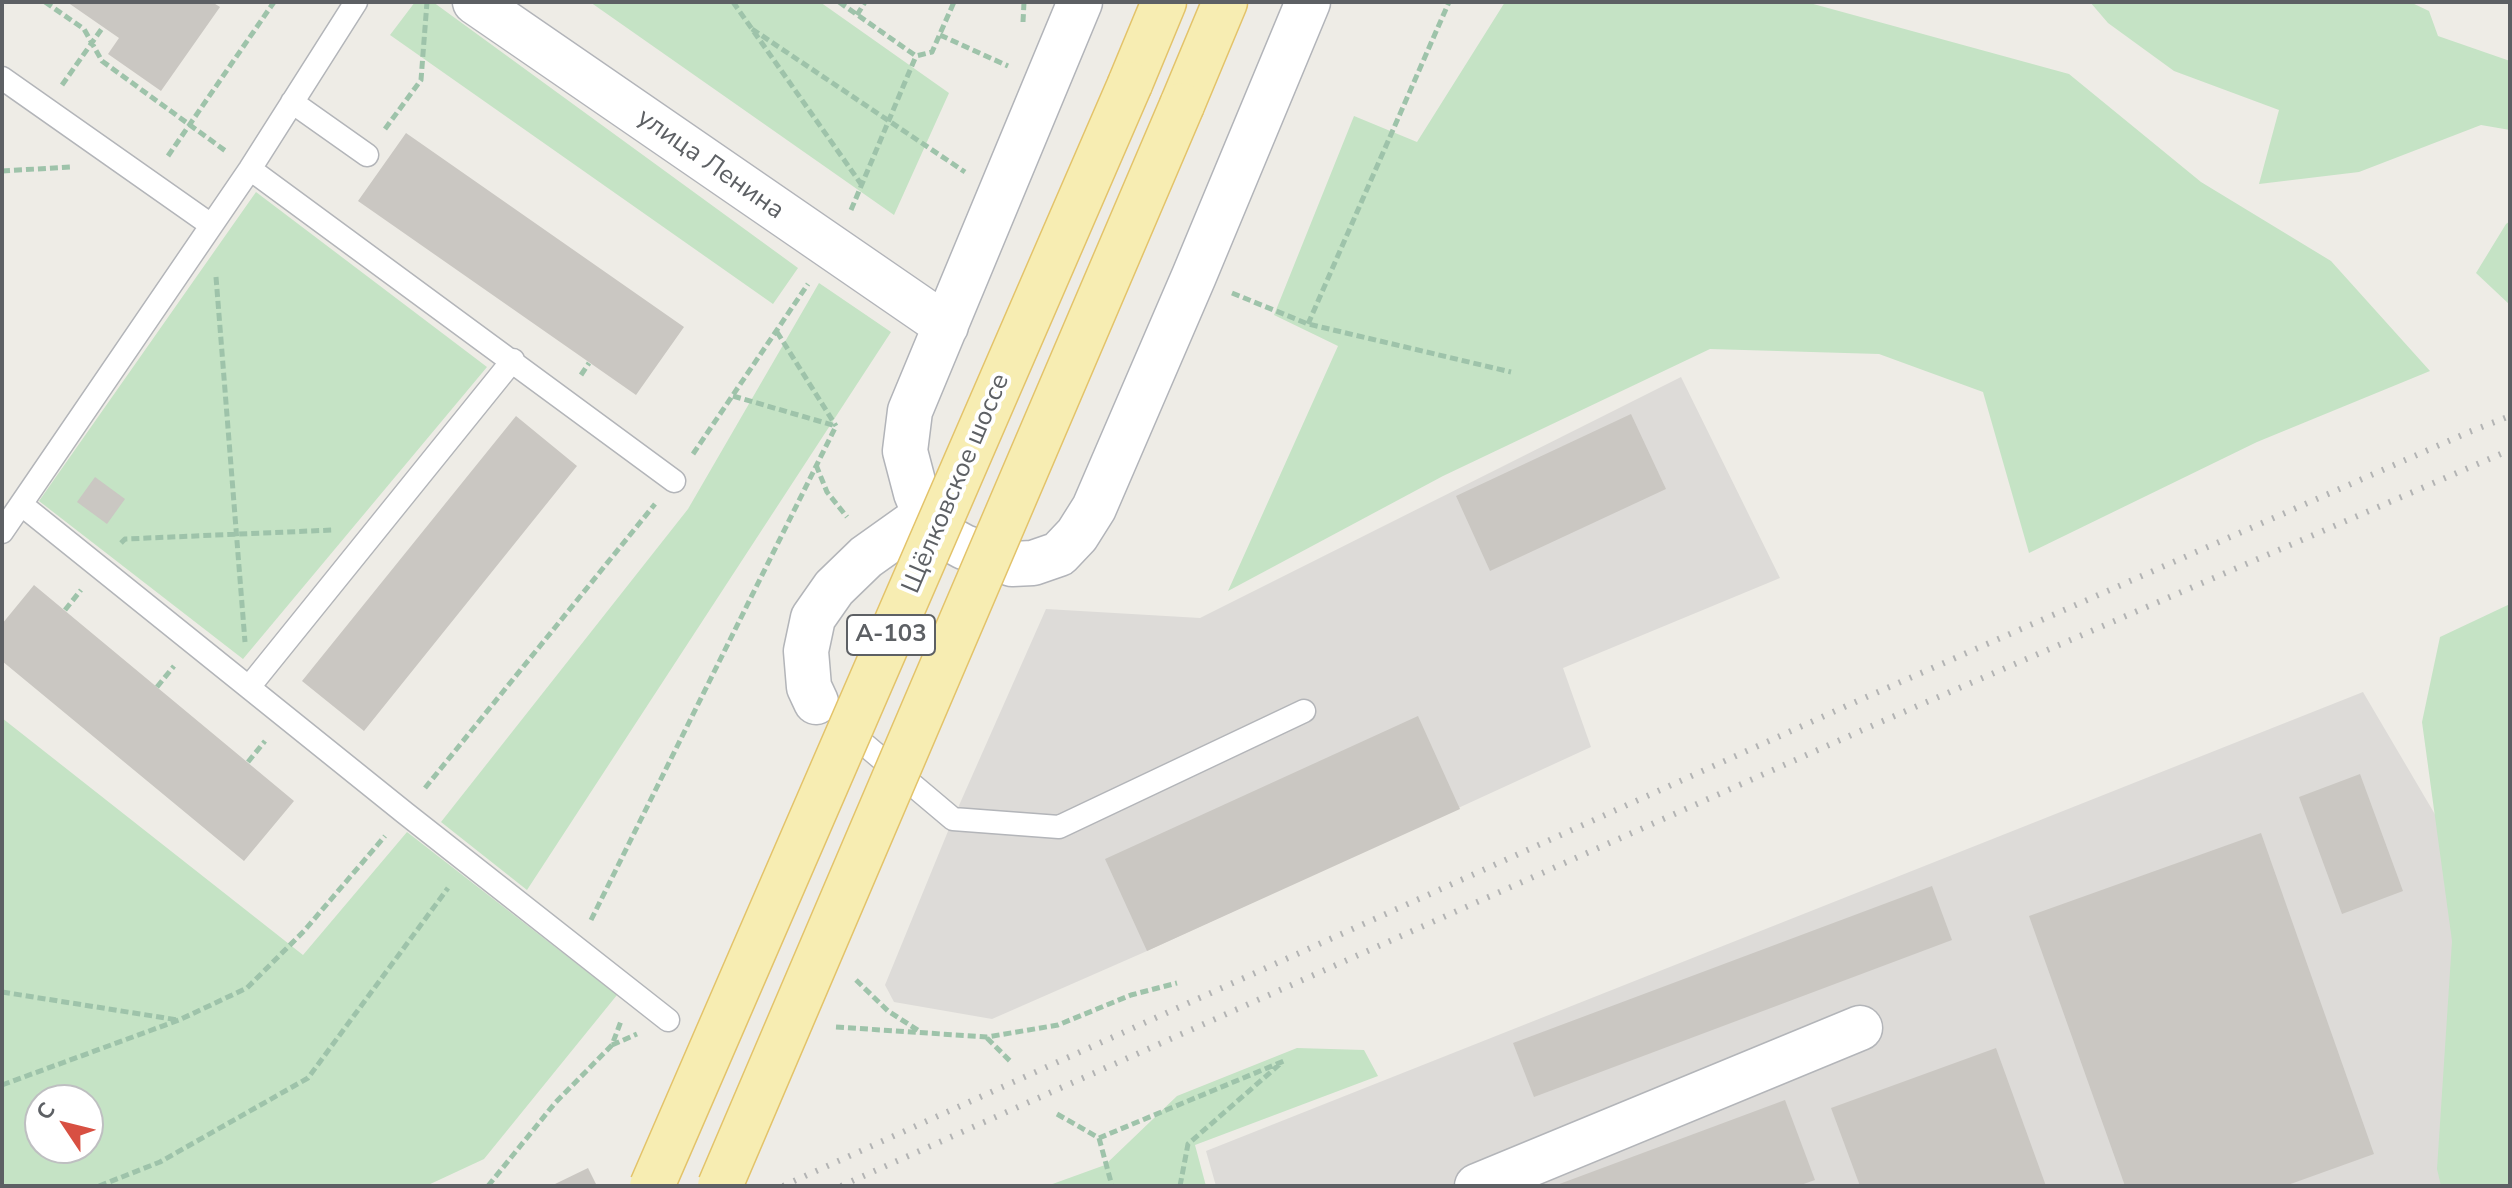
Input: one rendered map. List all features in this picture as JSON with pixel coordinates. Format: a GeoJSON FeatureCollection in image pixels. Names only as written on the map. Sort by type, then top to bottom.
{"type":"FeatureCollection","features":[{"type":"Feature","properties":{"kind":"main road","name":"Щёлковское шоссе"},"geometry":{"type":"LineString","coordinates":[[652,1186],[1164,2]]}},
{"type":"Feature","properties":{"kind":"main road","name":"А-103"},"geometry":{"type":"LineString","coordinates":[[720,1186],[1225,2]]}},
{"type":"Feature","properties":{"kind":"street","name":"улица Ленина"},"geometry":{"type":"LineString","coordinates":[[475,2],[946,326]]}},
{"type":"Feature","properties":{"kind":"street"},"geometry":{"type":"LineString","coordinates":[[1080,2],[910,411],[905,451],[925,515],[940,534],[986,557],[1012,564],[1033,563],[1059,554],[1077,535],[1100,493],[1308,2]]}},
{"type":"Feature","properties":{"kind":"street"},"geometry":{"type":"LineString","coordinates":[[816,702],[809,687],[806,651],[813,618],[834,588],[866,557],[925,515]]}},
{"type":"Feature","properties":{"kind":"street"},"geometry":{"type":"LineString","coordinates":[[1489,1184],[1860,1028]]}},
{"type":"Feature","properties":{"kind":"lane"},"geometry":{"type":"LineString","coordinates":[[2,532],[250,169],[356,2]]}},
{"type":"Feature","properties":{"kind":"lane"},"geometry":{"type":"LineString","coordinates":[[2,78],[211,225]]}},
{"type":"Feature","properties":{"kind":"lane"},"geometry":{"type":"LineString","coordinates":[[292,102],[367,155]]}},
{"type":"Feature","properties":{"kind":"lane"},"geometry":{"type":"LineString","coordinates":[[250,169],[674,481]]}},
{"type":"Feature","properties":{"kind":"lane"},"geometry":{"type":"LineString","coordinates":[[249,687],[513,360]]}},
{"type":"Feature","properties":{"kind":"lane"},"geometry":{"type":"LineString","coordinates":[[22,505],[668,1020]]}},
{"type":"Feature","properties":{"kind":"lane"},"geometry":{"type":"LineString","coordinates":[[816,702],[830,718],[858,736],[953,819],[1059,827],[1304,711]]}},
{"type":"Feature","properties":{"kind":"path"},"geometry":{"type":"LineString","coordinates":[[45,2],[84,29],[102,61],[250,169]]}},
{"type":"Feature","properties":{"kind":"path"},"geometry":{"type":"LineString","coordinates":[[150,182],[274,2]]}},
{"type":"Feature","properties":{"kind":"path"},"geometry":{"type":"LineString","coordinates":[[391,122],[421,80],[427,2]]}},
{"type":"Feature","properties":{"kind":"path"},"geometry":{"type":"LineString","coordinates":[[733,2],[861,184]]}},
{"type":"Feature","properties":{"kind":"path"},"geometry":{"type":"LineString","coordinates":[[839,2],[916,56],[932,52],[954,2]]}},
{"type":"Feature","properties":{"kind":"path"},"geometry":{"type":"LineString","coordinates":[[857,15],[865,2]]}},
{"type":"Feature","properties":{"kind":"path"},"geometry":{"type":"LineString","coordinates":[[1308,324],[1449,2]]}},
{"type":"Feature","properties":{"kind":"path"},"geometry":{"type":"LineString","coordinates":[[46,109],[103,27]]}},
{"type":"Feature","properties":{"kind":"path"},"geometry":{"type":"LineString","coordinates":[[752,29],[975,179]]}},
{"type":"Feature","properties":{"kind":"path"},"geometry":{"type":"LineString","coordinates":[[940,35],[1020,71]]}},
{"type":"Feature","properties":{"kind":"path"},"geometry":{"type":"LineString","coordinates":[[845,223],[916,56]]}},
{"type":"Feature","properties":{"kind":"path"},"geometry":{"type":"LineString","coordinates":[[2,171],[123,163]]}},
{"type":"Feature","properties":{"kind":"path"},"geometry":{"type":"LineString","coordinates":[[211,225],[249,687]]}},
{"type":"Feature","properties":{"kind":"path"},"geometry":{"type":"LineString","coordinates":[[2,1085],[179,1020],[247,988],[304,931],[405,813],[674,481],[815,273]]}},
{"type":"Feature","properties":{"kind":"path"},"geometry":{"type":"LineString","coordinates":[[1230,292],[1308,324],[1511,372]]}},
{"type":"Feature","properties":{"kind":"path"},"geometry":{"type":"LineString","coordinates":[[777,332],[836,426]]}},
{"type":"Feature","properties":{"kind":"path"},"geometry":{"type":"LineString","coordinates":[[733,396],[836,426]]}},
{"type":"Feature","properties":{"kind":"path"},"geometry":{"type":"LineString","coordinates":[[578,947],[836,426]]}},
{"type":"Feature","properties":{"kind":"path"},"geometry":{"type":"LineString","coordinates":[[816,465],[827,492],[847,515],[850,528]]}},
{"type":"Feature","properties":{"kind":"path"},"geometry":{"type":"LineString","coordinates":[[100,567],[125,539],[377,528]]}},
{"type":"Feature","properties":{"kind":"path"},"geometry":{"type":"LineString","coordinates":[[99,1186],[160,1162],[308,1078],[467,862]]}},
{"type":"Feature","properties":{"kind":"path"},"geometry":{"type":"LineString","coordinates":[[827,1027],[987,1037],[1058,1025],[1131,995],[1177,983]]}},
{"type":"Feature","properties":{"kind":"path"},"geometry":{"type":"LineString","coordinates":[[612,1045],[633,991]]}},
{"type":"Feature","properties":{"kind":"path"},"geometry":{"type":"LineString","coordinates":[[2,992],[179,1020]]}},
{"type":"Feature","properties":{"kind":"path"},"geometry":{"type":"LineString","coordinates":[[488,1186],[555,1103],[612,1045],[668,1020]]}},
{"type":"Feature","properties":{"kind":"path"},"geometry":{"type":"LineString","coordinates":[[987,1037],[1011,1062]]}},
{"type":"Feature","properties":{"kind":"path"},"geometry":{"type":"LineString","coordinates":[[1099,1138],[1284,1061],[1188,1144],[1180,1186]]}},
{"type":"Feature","properties":{"kind":"path"},"geometry":{"type":"LineString","coordinates":[[1057,1114],[1099,1138],[1112,1186]]}},
{"type":"Feature","properties":{"kind":"shaded area"},"geometry":{"type":"Polygon","coordinates":[[[1681,377],[1780,578],[1563,668],[1591,747],[992,1019],[894,1002],[885,985],[953,819],[1046,609],[1200,618],[1681,377]]]}},
{"type":"Feature","properties":{"kind":"shaded area"},"geometry":{"type":"Polygon","coordinates":[[[2363,692],[2483,896],[2510,1186],[1216,1186],[1206,1151],[2363,692]]]}},
{"type":"Feature","properties":{"kind":"green space"},"geometry":{"type":"Polygon","coordinates":[[[415,2],[433,2],[798,268],[773,304],[390,35],[415,2]]]}},
{"type":"Feature","properties":{"kind":"green space"},"geometry":{"type":"Polygon","coordinates":[[[590,2],[820,2],[949,93],[894,215],[590,2]]]}},
{"type":"Feature","properties":{"kind":"green space"},"geometry":{"type":"Polygon","coordinates":[[[1505,2],[1806,2],[2069,74],[2201,182],[2331,261],[2430,371],[2257,442],[2029,553],[1983,392],[1879,354],[1710,349],[1443,476],[1228,591],[1338,346],[1274,315],[1354,116],[1417,142],[1505,2]]]}},
{"type":"Feature","properties":{"kind":"green space"},"geometry":{"type":"Polygon","coordinates":[[[2090,2],[2410,2],[2429,11],[2438,36],[2510,61],[2510,130],[2481,125],[2359,172],[2259,184],[2279,110],[2174,71],[2108,23],[2090,2]]]}},
{"type":"Feature","properties":{"kind":"green space"},"geometry":{"type":"Polygon","coordinates":[[[256,192],[487,367],[243,659],[39,501],[256,192]]]}},
{"type":"Feature","properties":{"kind":"green space"},"geometry":{"type":"Polygon","coordinates":[[[2510,221],[2510,305],[2476,273],[2510,221]]]}},
{"type":"Feature","properties":{"kind":"green space"},"geometry":{"type":"Polygon","coordinates":[[[819,283],[891,332],[527,890],[441,822],[688,509],[819,283]]]}},
{"type":"Feature","properties":{"kind":"green space"},"geometry":{"type":"Polygon","coordinates":[[[2510,604],[2510,1186],[2441,1186],[2437,1169],[2452,941],[2422,722],[2440,637],[2510,604]]]}},
{"type":"Feature","properties":{"kind":"green space"},"geometry":{"type":"Polygon","coordinates":[[[2,718],[303,955],[407,832],[617,995],[484,1159],[426,1186],[2,1186],[2,718]]]}},
{"type":"Feature","properties":{"kind":"green space"},"geometry":{"type":"Polygon","coordinates":[[[1297,1048],[1364,1050],[1378,1076],[1195,1145],[1206,1186],[1047,1186],[1105,1165],[1177,1096],[1297,1048]]]}},
{"type":"Feature","properties":{"kind":"building"},"geometry":{"type":"Polygon","coordinates":[[[67,2],[212,2],[220,7],[161,91],[108,54],[119,38],[67,2]]]}},
{"type":"Feature","properties":{"kind":"building"},"geometry":{"type":"Polygon","coordinates":[[[406,133],[684,327],[636,395],[358,201],[406,133]]]}},
{"type":"Feature","properties":{"kind":"building"},"geometry":{"type":"Polygon","coordinates":[[[1631,414],[1666,489],[1490,571],[1456,496],[1631,414]]]}},
{"type":"Feature","properties":{"kind":"building"},"geometry":{"type":"Polygon","coordinates":[[[516,416],[577,466],[364,731],[302,681],[516,416]]]}},
{"type":"Feature","properties":{"kind":"building"},"geometry":{"type":"Polygon","coordinates":[[[95,477],[125,499],[107,524],[77,502],[95,477]]]}},
{"type":"Feature","properties":{"kind":"building"},"geometry":{"type":"Polygon","coordinates":[[[34,585],[294,801],[244,861],[2,661],[2,624],[34,585]]]}},
{"type":"Feature","properties":{"kind":"building"},"geometry":{"type":"Polygon","coordinates":[[[1418,716],[1460,809],[1147,951],[1105,859],[1418,716]]]}},
{"type":"Feature","properties":{"kind":"building"},"geometry":{"type":"Polygon","coordinates":[[[2360,774],[2403,891],[2342,914],[2299,797],[2360,774]]]}},
{"type":"Feature","properties":{"kind":"building"},"geometry":{"type":"Polygon","coordinates":[[[2261,833],[2374,1154],[2285,1186],[2125,1186],[2029,916],[2261,833]]]}},
{"type":"Feature","properties":{"kind":"building"},"geometry":{"type":"Polygon","coordinates":[[[1932,886],[1952,940],[1534,1097],[1513,1043],[1932,886]]]}},
{"type":"Feature","properties":{"kind":"building"},"geometry":{"type":"Polygon","coordinates":[[[1996,1048],[2046,1186],[1860,1186],[1831,1108],[1996,1048]]]}},
{"type":"Feature","properties":{"kind":"building"},"geometry":{"type":"Polygon","coordinates":[[[1785,1100],[1815,1180],[1798,1186],[1554,1186],[1785,1100]]]}},
{"type":"Feature","properties":{"kind":"building"},"geometry":{"type":"Polygon","coordinates":[[[588,1168],[597,1186],[556,1186],[555,1184],[588,1168]]]}},
{"type":"Feature","properties":{"kind":"railway"},"geometry":{"type":"LineString","coordinates":[[783,1186],[1862,699],[2510,416]]}},
{"type":"Feature","properties":{"kind":"railway"},"geometry":{"type":"LineString","coordinates":[[841,1186],[1876,724],[2510,450]]}}]}
